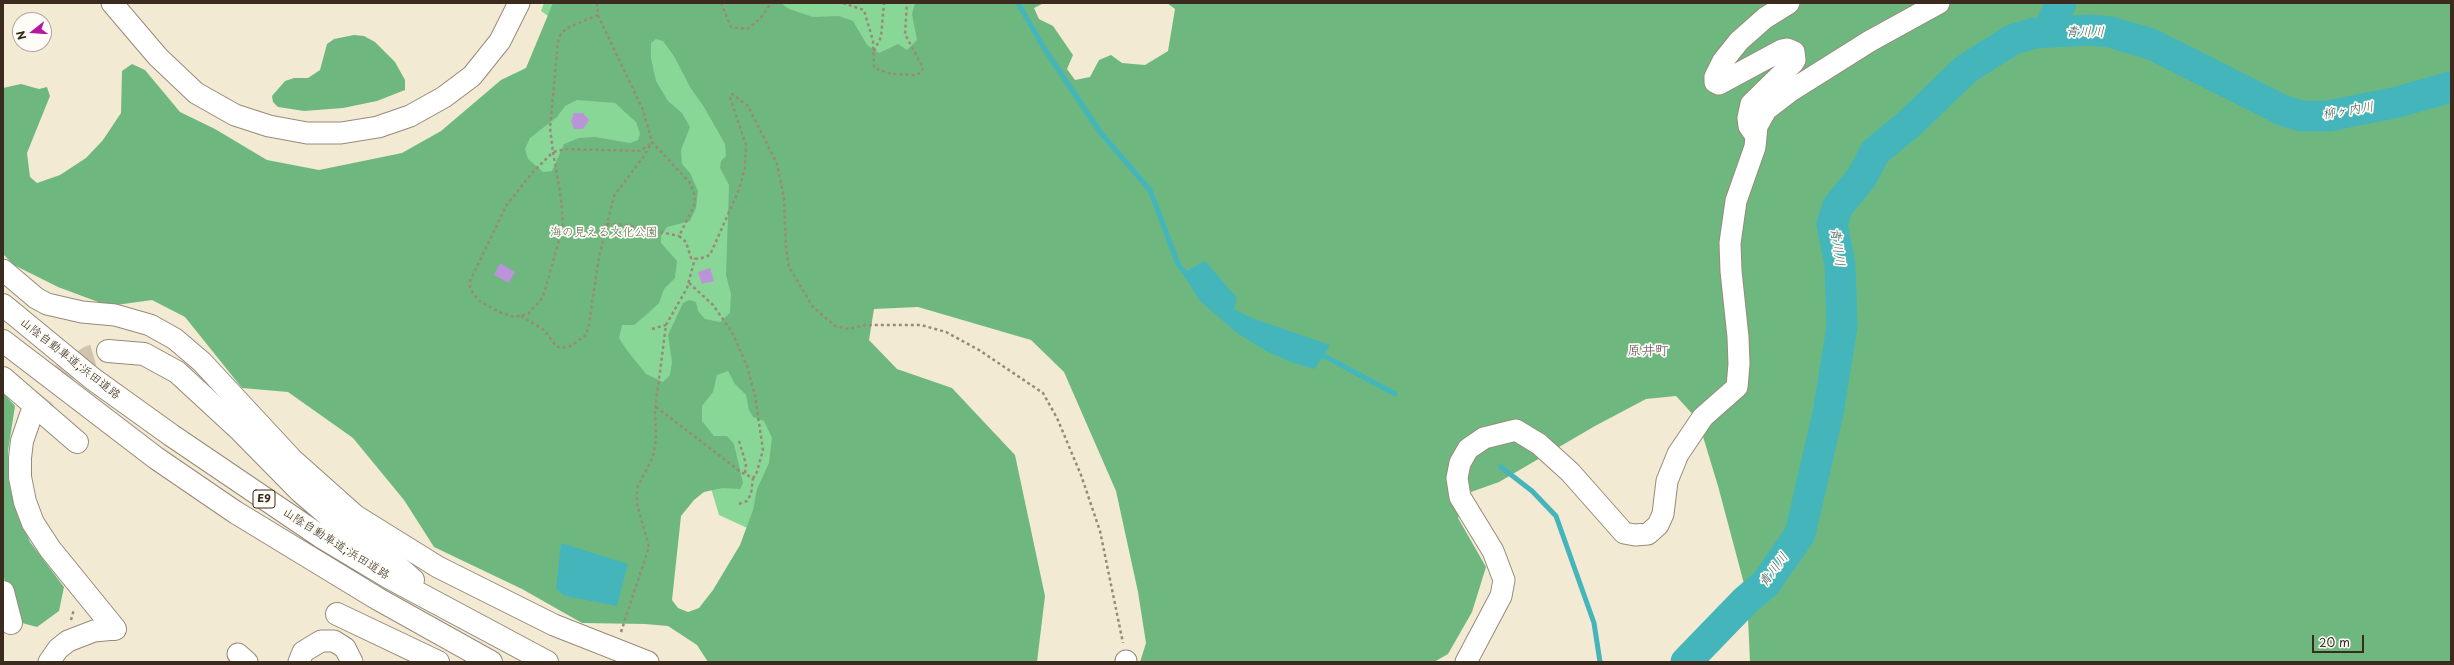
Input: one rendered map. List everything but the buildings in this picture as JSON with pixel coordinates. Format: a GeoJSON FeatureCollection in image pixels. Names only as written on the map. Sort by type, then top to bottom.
{"type":"FeatureCollection","features":[{"type":"Feature","properties":{"kind":"highway","name":"山陰自動車道;浜田道路"},"geometry":{"type":"LineString","coordinates":[[3,305],[93,379],[249,489],[320,536],[390,578],[547,662]]}},
{"type":"Feature","properties":{"kind":"highway","name":"山陰自動車道;浜田道路"},"geometry":{"type":"LineString","coordinates":[[3,341],[150,453],[235,512],[378,599],[491,662]]}},
{"type":"Feature","properties":{"kind":"highway"},"geometry":{"type":"LineString","coordinates":[[108,352],[144,354],[177,372],[241,431],[301,492],[335,521],[388,558],[441,605]]}},
{"type":"Feature","properties":{"kind":"highway"},"geometry":{"type":"LineString","coordinates":[[3,378],[77,442]]}},
{"type":"Feature","properties":{"kind":"highway"},"geometry":{"type":"LineString","coordinates":[[31,415],[22,441],[20,458],[20,477],[24,502],[33,523],[50,549],[115,629]]}},
{"type":"Feature","properties":{"kind":"highway"},"geometry":{"type":"LineString","coordinates":[[3,592],[11,622]]}},
{"type":"Feature","properties":{"kind":"highway"},"geometry":{"type":"LineString","coordinates":[[337,614],[438,662]]}},
{"type":"Feature","properties":{"kind":"street"},"geometry":{"type":"LineString","coordinates":[[112,3],[158,57],[196,93],[235,115],[269,126],[307,133],[341,133],[390,123],[410,116],[444,97],[472,76],[500,41],[519,3]]}},
{"type":"Feature","properties":{"kind":"street"},"geometry":{"type":"LineString","coordinates":[[1756,136],[1749,126],[1748,118],[1751,104],[1793,63],[1795,60],[1794,52],[1788,49],[1782,50],[1719,84],[1715,82],[1715,76],[1723,61],[1739,41],[1765,18],[1789,3]]}},
{"type":"Feature","properties":{"kind":"street"},"geometry":{"type":"LineString","coordinates":[[1466,662],[1501,596],[1504,580],[1493,551],[1460,496],[1457,478],[1460,462],[1468,449],[1484,438],[1516,430],[1525,434],[1570,472],[1624,533],[1635,535],[1648,534],[1658,525],[1663,514],[1667,481],[1678,454],[1703,417],[1737,388],[1740,364],[1734,310],[1730,243],[1736,201],[1755,147],[1757,126],[1766,110],[1792,90],[1870,42],[1939,3]]}},
{"type":"Feature","properties":{"kind":"street"},"geometry":{"type":"LineString","coordinates":[[3,270],[36,298],[47,304],[82,312],[116,315],[150,325],[175,338],[202,362],[292,459],[356,516],[438,568],[554,625],[648,662]]}},
{"type":"Feature","properties":{"kind":"street"},"geometry":{"type":"LineString","coordinates":[[49,662],[58,649],[68,641],[94,631],[115,629]]}},
{"type":"Feature","properties":{"kind":"street"},"geometry":{"type":"LineString","coordinates":[[299,662],[303,652],[312,645],[321,641],[334,641],[345,648],[352,662]]}},
{"type":"Feature","properties":{"kind":"path"},"geometry":{"type":"LineString","coordinates":[[597,3],[598,15],[643,110],[652,142],[691,184],[695,197],[694,206],[679,236]]}},
{"type":"Feature","properties":{"kind":"path"},"geometry":{"type":"LineString","coordinates":[[721,3],[731,27],[747,29],[760,19],[771,3]]}},
{"type":"Feature","properties":{"kind":"path"},"geometry":{"type":"LineString","coordinates":[[843,3],[864,10],[874,51],[874,68],[892,74],[914,75],[922,73],[923,68],[905,34],[907,3]]}},
{"type":"Feature","properties":{"kind":"path"},"geometry":{"type":"LineString","coordinates":[[874,51],[877,50],[881,37],[884,3]]}},
{"type":"Feature","properties":{"kind":"path"},"geometry":{"type":"LineString","coordinates":[[598,15],[567,28],[561,34],[558,42],[550,128],[553,152],[561,198],[562,226],[543,297],[533,311],[514,317],[488,306],[473,294],[470,288],[470,281],[506,206],[532,173],[553,152],[566,149],[640,150],[652,142]]}},
{"type":"Feature","properties":{"kind":"path"},"geometry":{"type":"LineString","coordinates":[[607,224],[628,225],[679,236],[686,242],[691,258],[710,255],[740,187],[745,166],[746,145],[730,97],[732,94],[748,106],[777,164],[784,198],[786,248],[789,267],[813,307],[835,326],[849,329],[865,325],[921,324],[946,332],[979,350],[1042,393],[1057,418],[1081,475],[1100,531],[1126,662]]}},
{"type":"Feature","properties":{"kind":"path"},"geometry":{"type":"LineString","coordinates":[[521,316],[544,330],[552,342],[561,348],[571,346],[582,340],[589,324],[599,257],[614,196],[644,156],[652,142]]}},
{"type":"Feature","properties":{"kind":"path"},"geometry":{"type":"LineString","coordinates":[[607,646],[620,634],[649,548],[637,504],[637,488],[653,457],[656,406],[666,325],[688,282],[695,258]]}},
{"type":"Feature","properties":{"kind":"path"},"geometry":{"type":"LineString","coordinates":[[688,282],[713,305],[732,332],[747,366],[755,396],[763,450],[758,470],[753,478],[751,494],[747,501],[739,504]]}},
{"type":"Feature","properties":{"kind":"path"},"geometry":{"type":"LineString","coordinates":[[652,329],[666,325]]}},
{"type":"Feature","properties":{"kind":"path"},"geometry":{"type":"LineString","coordinates":[[656,406],[745,474],[753,478]]}},
{"type":"Feature","properties":{"kind":"path"},"geometry":{"type":"LineString","coordinates":[[739,441],[746,464],[745,474]]}},
{"type":"Feature","properties":{"kind":"green space","name":"海の見える文化公園"},"geometry":{"type":"Polygon","coordinates":[[[544,3],[930,3],[793,446],[756,532],[719,515],[710,485],[456,243],[503,143],[548,16],[541,11],[544,3]]]}},
{"type":"Feature","properties":{"kind":"green space"},"geometry":{"type":"Polygon","coordinates":[[[553,3],[781,3],[789,9],[813,17],[839,16],[853,21],[867,45],[879,53],[898,44],[907,50],[917,40],[912,14],[915,3],[1044,3],[1034,8],[1039,19],[1053,26],[1073,55],[1067,69],[1075,80],[1090,77],[1099,60],[1111,55],[1122,63],[1145,65],[1168,51],[1175,9],[1167,3],[2451,3],[2451,662],[1750,662],[1747,595],[1718,486],[1698,420],[1676,396],[1646,399],[1595,426],[1499,482],[1471,492],[1458,518],[1486,567],[1472,612],[1448,654],[1434,662],[1140,662],[1146,643],[1138,592],[1116,491],[1064,372],[1031,340],[918,307],[874,309],[869,340],[897,369],[952,388],[1015,455],[1045,596],[1037,662],[708,662],[697,645],[668,626],[582,623],[522,589],[434,547],[404,500],[353,438],[288,392],[242,388],[185,317],[152,300],[109,306],[58,287],[14,265],[3,254],[3,88],[21,84],[39,89],[47,87],[50,96],[27,153],[30,177],[37,183],[60,175],[86,158],[103,140],[121,113],[122,71],[132,64],[145,70],[180,112],[215,129],[267,160],[319,170],[402,153],[441,131],[501,80],[526,68],[553,3]],[[656,39],[651,43],[651,58],[656,81],[668,101],[682,113],[690,127],[681,150],[682,164],[690,173],[698,191],[696,208],[690,221],[667,227],[661,236],[661,243],[677,261],[675,278],[664,289],[659,303],[646,315],[634,325],[622,325],[619,338],[646,374],[663,382],[670,375],[672,362],[668,335],[683,303],[689,300],[696,302],[698,311],[705,319],[720,322],[730,313],[731,294],[726,275],[729,185],[720,168],[721,161],[726,156],[725,144],[704,107],[690,87],[674,56],[663,41],[656,39]],[[577,100],[565,106],[557,117],[530,138],[525,149],[528,159],[543,172],[552,171],[564,144],[579,138],[595,137],[630,143],[638,140],[640,134],[636,122],[615,103],[577,100]],[[728,371],[717,375],[713,392],[702,406],[702,421],[714,436],[727,436],[734,444],[743,483],[740,489],[722,488],[704,492],[694,500],[681,516],[672,600],[678,608],[688,612],[699,608],[713,590],[740,545],[753,510],[757,489],[769,463],[772,438],[764,421],[753,417],[749,410],[746,395],[735,384],[728,371]]]}},
{"type":"Feature","properties":{"kind":"green space"},"geometry":{"type":"Polygon","coordinates":[[[354,35],[364,36],[375,42],[395,62],[405,80],[405,90],[377,101],[343,108],[304,111],[278,107],[273,102],[272,96],[285,81],[294,78],[308,78],[320,70],[327,44],[334,39],[354,35]]]}},
{"type":"Feature","properties":{"kind":"green space"},"geometry":{"type":"Polygon","coordinates":[[[3,393],[15,406],[8,451],[8,477],[14,505],[30,542],[64,587],[59,611],[37,627],[22,623],[3,576],[3,393]]]}},
{"type":"Feature","properties":{"kind":"water"},"geometry":{"type":"Polygon","coordinates":[[[1205,261],[1237,298],[1234,309],[1252,318],[1330,345],[1315,369],[1293,363],[1266,351],[1237,333],[1200,301],[1182,273],[1205,261]]]}},
{"type":"Feature","properties":{"kind":"water"},"geometry":{"type":"Polygon","coordinates":[[[561,543],[628,564],[617,606],[565,596],[556,589],[561,543]]]}},
{"type":"Feature","properties":{"kind":"waterway"},"geometry":{"type":"LineString","coordinates":[[1018,3],[1044,48],[1100,132],[1150,190],[1178,264],[1188,276]]}},
{"type":"Feature","properties":{"kind":"waterway"},"geometry":{"type":"LineString","coordinates":[[2048,31],[2061,3]]}},
{"type":"Feature","properties":{"kind":"waterway","name":"青川川"},"geometry":{"type":"LineString","coordinates":[[1686,662],[1745,601],[1766,583],[1800,534],[1828,413],[1842,327],[1840,265],[1832,224],[1838,206],[1862,177],[1875,152],[1909,124],[1966,69],[2012,40],[2034,33],[2090,30],[2110,32],[2151,44],[2284,111],[2302,116],[2328,116],[2398,102],[2451,87]]}},
{"type":"Feature","properties":{"kind":"waterway"},"geometry":{"type":"LineString","coordinates":[[1319,353],[1395,394]]}},
{"type":"Feature","properties":{"kind":"waterway"},"geometry":{"type":"LineString","coordinates":[[1501,467],[1532,491],[1556,516],[1594,623],[1600,662]]}},
{"type":"Feature","properties":{"kind":"tunnel"},"geometry":{"type":"LineString","coordinates":[[31,415],[65,371],[91,356],[108,351]]}},
{"type":"Feature","properties":{"kind":"district","name":"原井町"},"geometry":{"type":"Point","coordinates":[1648,351]}},
{"type":"Feature","properties":{"kind":"water label","name":"柳ヶ内川"},"geometry":{"type":"Point","coordinates":[2348,111]}}]}
